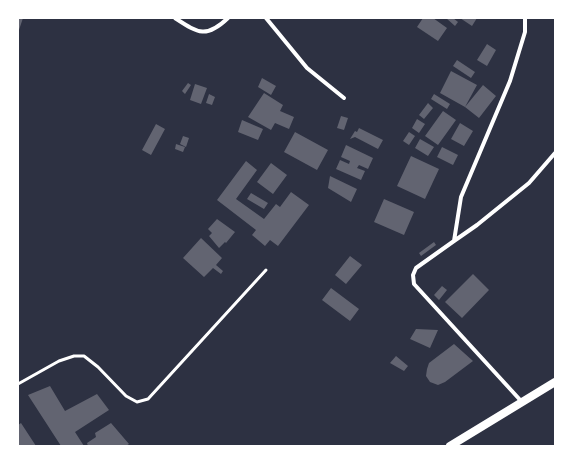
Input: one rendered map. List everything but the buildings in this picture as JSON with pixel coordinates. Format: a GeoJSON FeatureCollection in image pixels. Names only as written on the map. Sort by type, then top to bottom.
{"type":"FeatureCollection","features":[{"type":"Feature","properties":{"kind":"main road"},"geometry":{"type":"LineString","coordinates":[[450,446],[555,382]]}},
{"type":"Feature","properties":{"kind":"street"},"geometry":{"type":"LineString","coordinates":[[175,18],[191,29],[205,33],[216,29],[228,18]]}},
{"type":"Feature","properties":{"kind":"street"},"geometry":{"type":"LineString","coordinates":[[266,18],[307,68],[344,98]]}},
{"type":"Feature","properties":{"kind":"street"},"geometry":{"type":"LineString","coordinates":[[454,242],[461,197],[510,81],[525,32],[525,18]]}},
{"type":"Feature","properties":{"kind":"street"},"geometry":{"type":"LineString","coordinates":[[522,403],[414,284],[413,275],[416,268],[454,242],[529,183],[555,152]]}},
{"type":"Feature","properties":{"kind":"lane"},"geometry":{"type":"LineString","coordinates":[[18,384],[59,361],[74,356],[84,356],[98,367],[126,396],[137,402],[148,399],[266,270]]}}]}
